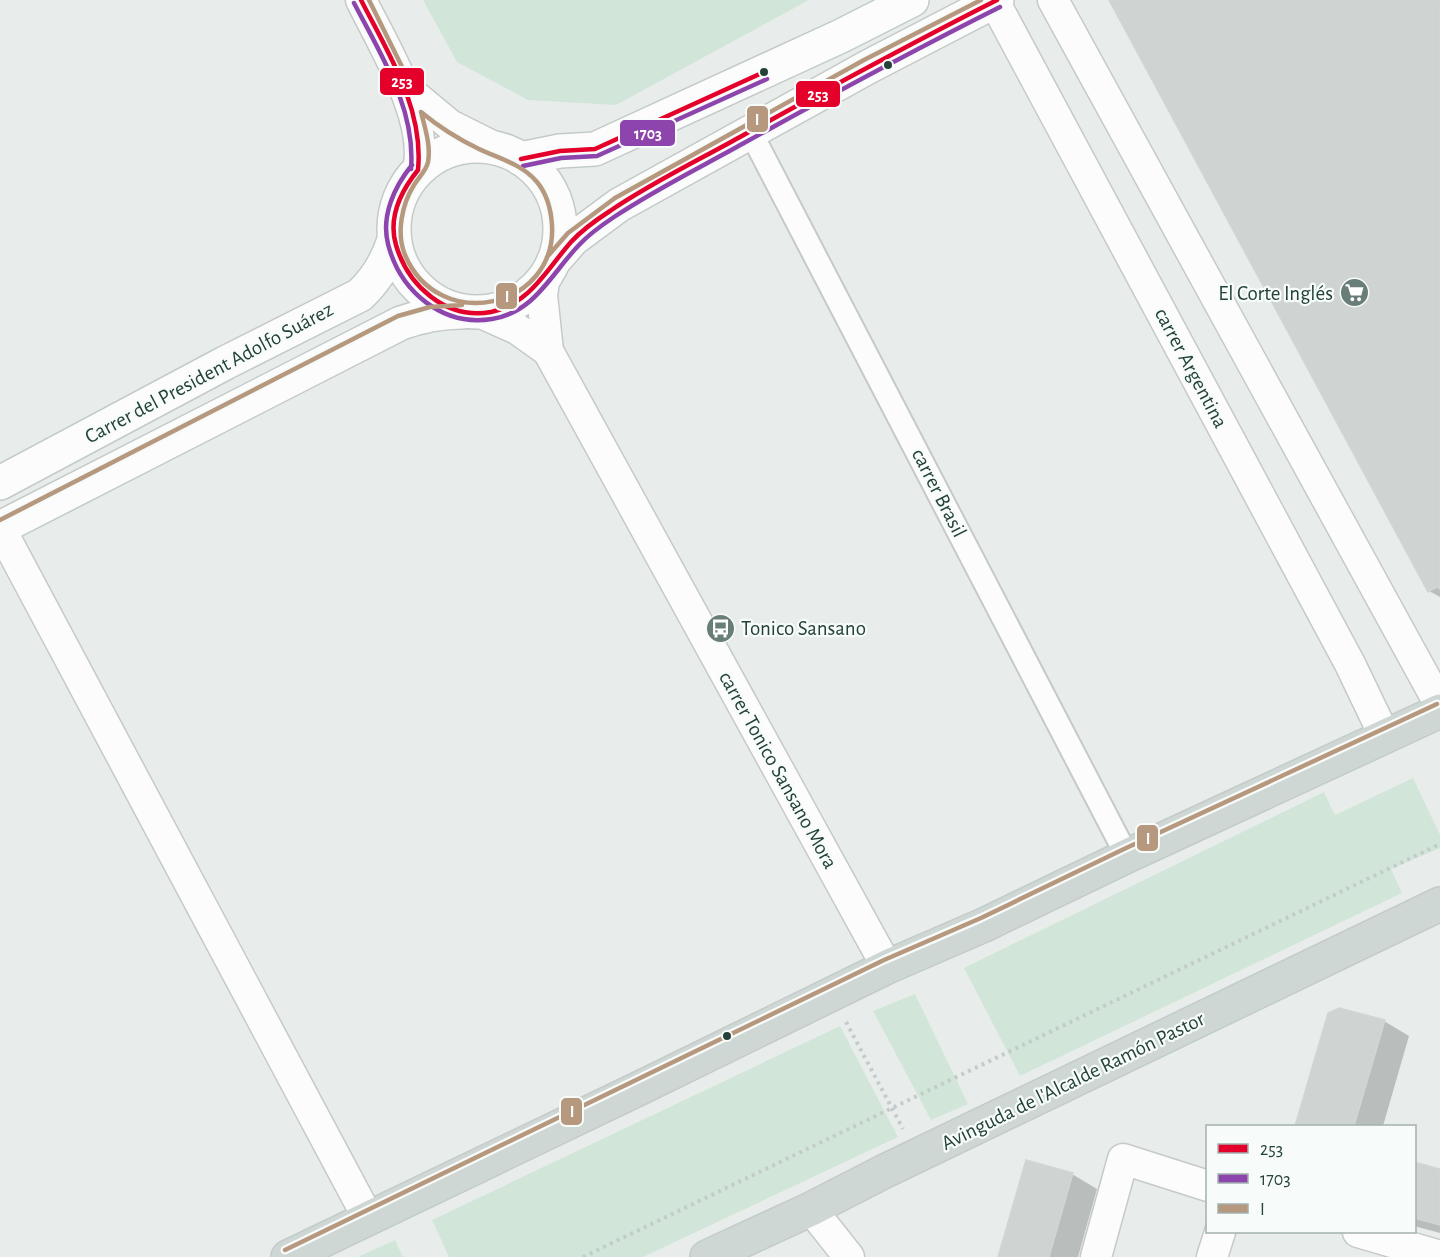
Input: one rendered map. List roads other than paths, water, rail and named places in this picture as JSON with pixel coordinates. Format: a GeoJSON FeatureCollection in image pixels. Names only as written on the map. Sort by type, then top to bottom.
{"type":"FeatureCollection","features":[{"type":"Feature","properties":{"kind":"main road"},"geometry":{"type":"LineString","coordinates":[[510,154],[595,149],[841,36],[912,0]]}},
{"type":"Feature","properties":{"kind":"main road"},"geometry":{"type":"LineString","coordinates":[[549,268],[560,236],[558,208],[547,183],[529,163],[510,154],[478,145],[451,149],[427,162],[408,181],[396,207],[394,240],[400,261],[415,285],[436,302],[471,312],[490,312],[516,303],[538,286],[549,268],[573,239],[619,205],[750,131],[996,1]]}},
{"type":"Feature","properties":{"kind":"main road","name":"Carrer del President Adolfo Suárez"},"geometry":{"type":"LineString","coordinates":[[0,483],[360,294],[372,284],[387,262],[394,240]]}},
{"type":"Feature","properties":{"kind":"main road","name":"Carrer del President Adolfo Suárez"},"geometry":{"type":"LineString","coordinates":[[0,528],[400,323],[445,312],[471,312]]}},
{"type":"Feature","properties":{"kind":"main road"},"geometry":{"type":"LineString","coordinates":[[288,1257],[887,967],[984,925],[1440,711]]}},
{"type":"Feature","properties":{"kind":"main road","name":"Avinguda de l'Alcalde Ramón Pastor"},"geometry":{"type":"LineString","coordinates":[[707,1257],[811,1209],[1440,904]]}},
{"type":"Feature","properties":{"kind":"street"},"geometry":{"type":"LineString","coordinates":[[361,0],[404,86],[420,143],[421,158],[418,170]]}},
{"type":"Feature","properties":{"kind":"street"},"geometry":{"type":"LineString","coordinates":[[1053,0],[1440,705]]}},
{"type":"Feature","properties":{"kind":"street","name":"carrer Argentina"},"geometry":{"type":"LineString","coordinates":[[996,1],[1350,664],[1385,737]]}},
{"type":"Feature","properties":{"kind":"street"},"geometry":{"type":"LineString","coordinates":[[404,86],[450,125],[510,154]]}},
{"type":"Feature","properties":{"kind":"street","name":"carrer Brasil"},"geometry":{"type":"LineString","coordinates":[[750,131],[1127,856]]}},
{"type":"Feature","properties":{"kind":"street","name":"carrer Tonico Sansano Mora"},"geometry":{"type":"LineString","coordinates":[[549,268],[542,295],[548,351],[887,967]]}},
{"type":"Feature","properties":{"kind":"street","name":"carrer Tonico Sansano Mora"},"geometry":{"type":"LineString","coordinates":[[471,312],[517,329],[548,351]]}},
{"type":"Feature","properties":{"kind":"street"},"geometry":{"type":"LineString","coordinates":[[0,528],[368,1218]]}},
{"type":"Feature","properties":{"kind":"street"},"geometry":{"type":"LineString","coordinates":[[1096,1257],[1124,1159],[1206,1185]]}},
{"type":"Feature","properties":{"kind":"street"},"geometry":{"type":"LineString","coordinates":[[811,1209],[849,1257]]}},
{"type":"Feature","properties":{"kind":"street"},"geometry":{"type":"LineString","coordinates":[[1212,1257],[1220,1233]]}},
{"type":"Feature","properties":{"kind":"street"},"geometry":{"type":"LineString","coordinates":[[1361,1233],[1440,1256]]}},
{"type":"Feature","properties":{"kind":"place","name":"El Corte Inglés"},"geometry":{"type":"Point","coordinates":[1354,293]}},
{"type":"Feature","properties":{"kind":"place","name":"Tonico Sansano"},"geometry":{"type":"Point","coordinates":[720,628]}}]}
